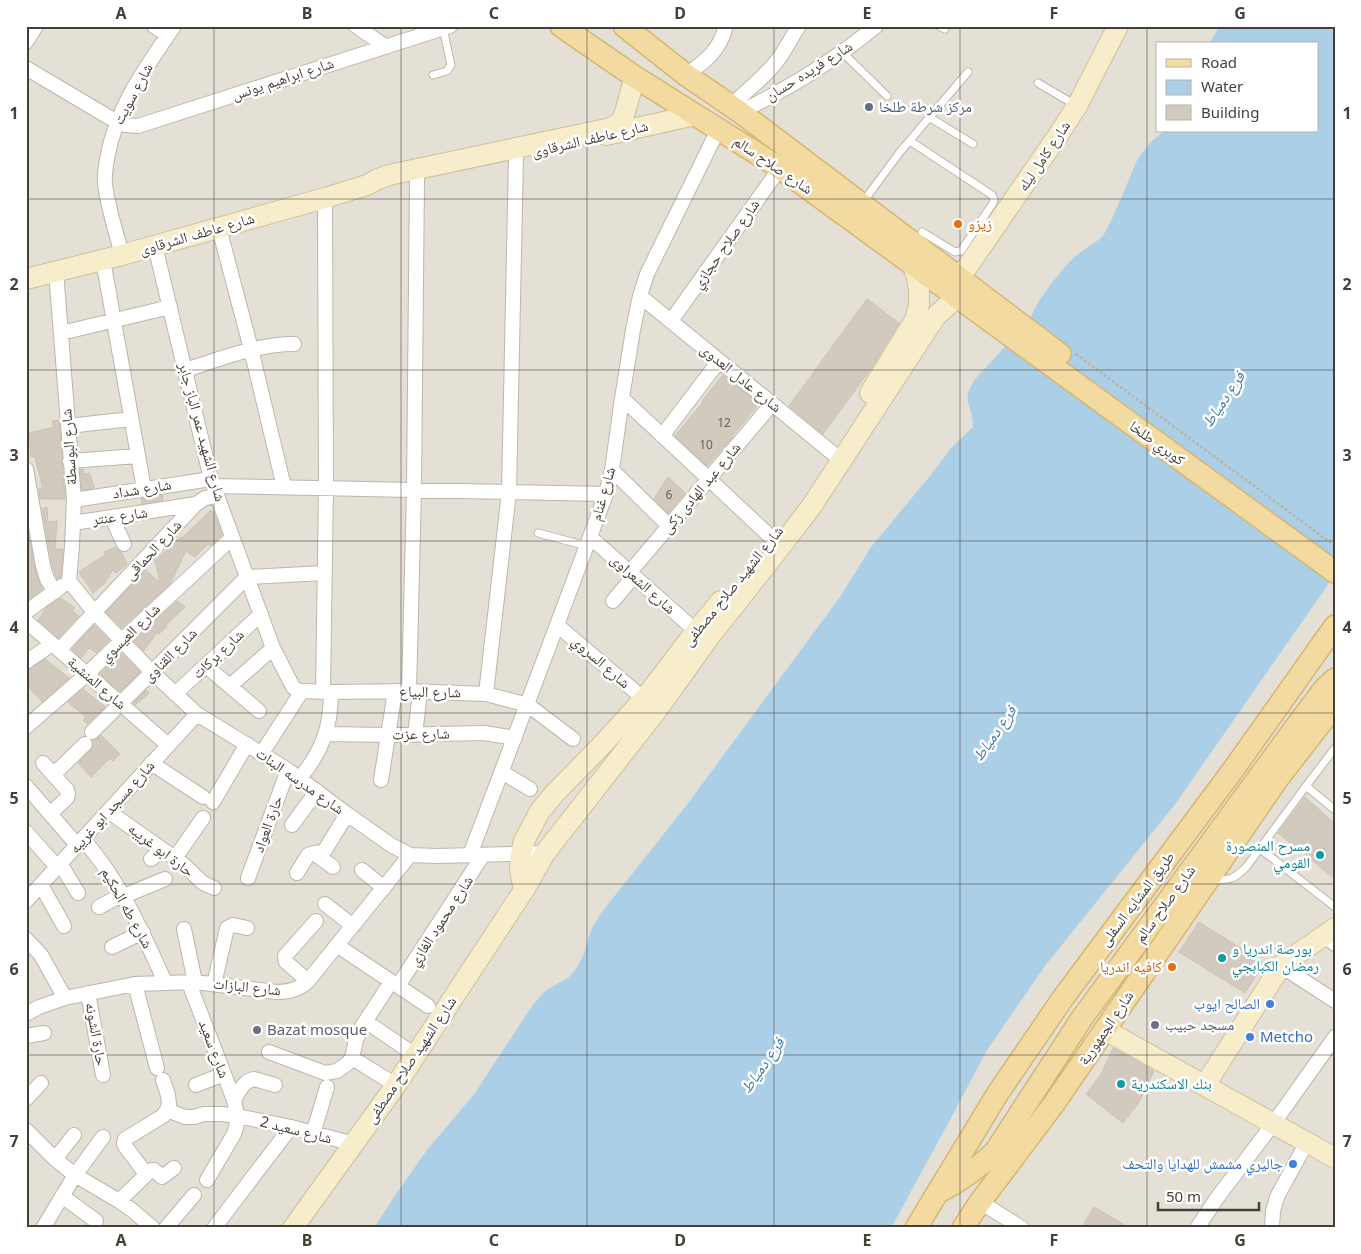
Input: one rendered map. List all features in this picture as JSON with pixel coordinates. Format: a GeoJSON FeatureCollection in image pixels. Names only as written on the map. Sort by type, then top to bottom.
{"type":"FeatureCollection","features":[{"type":"Feature","properties":{"kind":"main road","name":"شارع صلاح سالم"},"geometry":{"type":"LineString","coordinates":[[561,26],[586,36],[635,78],[780,168],[912,264],[958,288]]}},
{"type":"Feature","properties":{"kind":"main road","name":"شارع صلاح سالم"},"geometry":{"type":"LineString","coordinates":[[624,26],[686,75],[736,108],[862,204],[958,288],[983,307]]}},
{"type":"Feature","properties":{"kind":"main road","name":"شارع كامل ليله"},"geometry":{"type":"LineString","coordinates":[[958,288],[981,235],[1058,137],[1077,106],[1118,26]]}},
{"type":"Feature","properties":{"kind":"main road","name":"شارع عاطف الشرقاوى"},"geometry":{"type":"LineString","coordinates":[[26,280],[325,198],[367,185],[389,175],[611,128],[623,118],[635,78]]}},
{"type":"Feature","properties":{"kind":"main road","name":"شارع عاطف الشرقاوى"},"geometry":{"type":"LineString","coordinates":[[367,185],[380,186],[695,115]]}},
{"type":"Feature","properties":{"kind":"main road","name":"شارع الشهيد صلاح مصطفى"},"geometry":{"type":"LineString","coordinates":[[293,1228],[396,1086],[524,890],[545,853],[657,710],[710,636],[811,507],[837,457],[915,320],[919,304],[919,291],[917,277],[912,264]]}},
{"type":"Feature","properties":{"kind":"main road","name":"شارع الشهيد صلاح مصطفى"},"geometry":{"type":"LineString","coordinates":[[524,890],[520,871],[520,854],[524,841],[540,811],[644,699],[696,631],[773,539],[837,457],[958,288]]}},
{"type":"Feature","properties":{"kind":"main road","name":"كوبري طلخا"},"geometry":{"type":"LineString","coordinates":[[983,307],[1335,559]]}},
{"type":"Feature","properties":{"kind":"main road","name":"كوبري طلخا"},"geometry":{"type":"LineString","coordinates":[[983,307],[1335,572]]}},
{"type":"Feature","properties":{"kind":"main road","name":"طريق المشايه السفلى"},"geometry":{"type":"LineString","coordinates":[[916,1228],[998,1094],[1063,998],[1233,770],[1335,626]]}},
{"type":"Feature","properties":{"kind":"main road","name":"شارع صلاح سالم"},"geometry":{"type":"LineString","coordinates":[[938,1193],[959,1182],[995,1152],[1082,1018],[1303,717],[1325,688],[1335,679]]}},
{"type":"Feature","properties":{"kind":"main road","name":"شارع الجمهورية"},"geometry":{"type":"LineString","coordinates":[[963,1228],[980,1202],[1053,1105],[1279,777],[1335,705]]}},
{"type":"Feature","properties":{"kind":"main road"},"geometry":{"type":"LineString","coordinates":[[1205,1085],[1281,966],[1293,956],[1331,936]]}},
{"type":"Feature","properties":{"kind":"main road"},"geometry":{"type":"LineString","coordinates":[[1123,962],[1142,975]]}},
{"type":"Feature","properties":{"kind":"main road"},"geometry":{"type":"LineString","coordinates":[[1105,1030],[1335,1158]]}},
{"type":"Feature","properties":{"kind":"street"},"geometry":{"type":"LineString","coordinates":[[26,42],[36,26]]}},
{"type":"Feature","properties":{"kind":"street"},"geometry":{"type":"LineString","coordinates":[[154,26],[171,31]]}},
{"type":"Feature","properties":{"kind":"street"},"geometry":{"type":"LineString","coordinates":[[356,26],[386,47]]}},
{"type":"Feature","properties":{"kind":"street"},"geometry":{"type":"LineString","coordinates":[[686,75],[714,53],[723,37],[726,26]]}},
{"type":"Feature","properties":{"kind":"street"},"geometry":{"type":"LineString","coordinates":[[736,108],[780,57],[798,26]]}},
{"type":"Feature","properties":{"kind":"street","name":"شارع فريده حسان"},"geometry":{"type":"LineString","coordinates":[[736,108],[764,100],[786,88],[842,52],[876,26]]}},
{"type":"Feature","properties":{"kind":"street","name":"شارع ابراهيم يونس"},"geometry":{"type":"LineString","coordinates":[[116,122],[138,126],[446,27]]}},
{"type":"Feature","properties":{"kind":"street","name":"شارع سويت"},"geometry":{"type":"LineString","coordinates":[[122,255],[105,183],[110,141],[124,104],[171,31]]}},
{"type":"Feature","properties":{"kind":"street"},"geometry":{"type":"LineString","coordinates":[[26,68],[116,122]]}},
{"type":"Feature","properties":{"kind":"street","name":"شارع غنام"},"geometry":{"type":"LineString","coordinates":[[477,855],[502,772],[606,494],[612,470],[633,330],[647,274],[718,130]]}},
{"type":"Feature","properties":{"kind":"street"},"geometry":{"type":"LineString","coordinates":[[486,694],[508,492],[516,156]]}},
{"type":"Feature","properties":{"kind":"street","name":"شارع صلاح حجازي"},"geometry":{"type":"LineString","coordinates":[[671,321],[780,168]]}},
{"type":"Feature","properties":{"kind":"street"},"geometry":{"type":"LineString","coordinates":[[415,735],[414,490],[417,178]]}},
{"type":"Feature","properties":{"kind":"street"},"geometry":{"type":"LineString","coordinates":[[300,778],[311,765],[326,734],[331,706],[327,692],[324,573],[326,488],[325,198]]}},
{"type":"Feature","properties":{"kind":"street"},"geometry":{"type":"LineString","coordinates":[[219,228],[251,349],[284,487]]}},
{"type":"Feature","properties":{"kind":"street","name":"شارع الشهيد عمر الباز جابر"},"geometry":{"type":"LineString","coordinates":[[155,246],[214,487],[273,648],[293,687],[302,691]]}},
{"type":"Feature","properties":{"kind":"street"},"geometry":{"type":"LineString","coordinates":[[103,260],[144,489]]}},
{"type":"Feature","properties":{"kind":"street","name":"شارع البوسطة"},"geometry":{"type":"LineString","coordinates":[[56,271],[74,500],[69,581]]}},
{"type":"Feature","properties":{"kind":"street","name":"شارع عادل العدوى"},"geometry":{"type":"LineString","coordinates":[[640,296],[837,457]]}},
{"type":"Feature","properties":{"kind":"street"},"geometry":{"type":"LineString","coordinates":[[61,333],[170,307]]}},
{"type":"Feature","properties":{"kind":"street"},"geometry":{"type":"LineString","coordinates":[[185,370],[251,349],[279,344],[294,344]]}},
{"type":"Feature","properties":{"kind":"street"},"geometry":{"type":"LineString","coordinates":[[662,436],[720,361]]}},
{"type":"Feature","properties":{"kind":"street"},"geometry":{"type":"LineString","coordinates":[[622,398],[773,539]]}},
{"type":"Feature","properties":{"kind":"street","name":"شارع عبد الهادى زكى"},"geometry":{"type":"LineString","coordinates":[[613,601],[669,526],[772,404]]}},
{"type":"Feature","properties":{"kind":"street"},"geometry":{"type":"LineString","coordinates":[[68,426],[131,419]]}},
{"type":"Feature","properties":{"kind":"street"},"geometry":{"type":"LineString","coordinates":[[70,461],[138,456]]}},
{"type":"Feature","properties":{"kind":"street"},"geometry":{"type":"LineString","coordinates":[[26,470],[43,566],[47,579],[55,592]]}},
{"type":"Feature","properties":{"kind":"street"},"geometry":{"type":"LineString","coordinates":[[612,470],[669,526]]}},
{"type":"Feature","properties":{"kind":"street"},"geometry":{"type":"LineString","coordinates":[[214,487],[606,494]]}},
{"type":"Feature","properties":{"kind":"street","name":"شارع شداد"},"geometry":{"type":"LineString","coordinates":[[74,500],[144,489],[214,487]]}},
{"type":"Feature","properties":{"kind":"street","name":"شارع الحماقى"},"geometry":{"type":"LineString","coordinates":[[26,662],[56,647],[95,613],[214,487]]}},
{"type":"Feature","properties":{"kind":"street","name":"شارع عنتر"},"geometry":{"type":"LineString","coordinates":[[73,523],[196,504]]}},
{"type":"Feature","properties":{"kind":"street"},"geometry":{"type":"LineString","coordinates":[[112,518],[124,544]]}},
{"type":"Feature","properties":{"kind":"street","name":"شارع العيسوي"},"geometry":{"type":"LineString","coordinates":[[26,727],[87,674],[232,538]]}},
{"type":"Feature","properties":{"kind":"street","name":"شارع الشعراوى"},"geometry":{"type":"LineString","coordinates":[[589,542],[632,574],[696,631]]}},
{"type":"Feature","properties":{"kind":"street"},"geometry":{"type":"LineString","coordinates":[[247,577],[324,573]]}},
{"type":"Feature","properties":{"kind":"street","name":"شارع القناوى"},"geometry":{"type":"LineString","coordinates":[[53,775],[247,577]]}},
{"type":"Feature","properties":{"kind":"street"},"geometry":{"type":"LineString","coordinates":[[26,612],[69,581],[95,613]]}},
{"type":"Feature","properties":{"kind":"street","name":"شارع مدرسه البنات"},"geometry":{"type":"LineString","coordinates":[[95,613],[152,672],[197,714],[300,778],[391,845],[410,855],[545,853]]}},
{"type":"Feature","properties":{"kind":"street","name":"شارع بركات"},"geometry":{"type":"LineString","coordinates":[[175,694],[261,614]]}},
{"type":"Feature","properties":{"kind":"street","name":"شارع المنشية"},"geometry":{"type":"LineString","coordinates":[[26,621],[168,745]]}},
{"type":"Feature","properties":{"kind":"street","name":"شارع السروي"},"geometry":{"type":"LineString","coordinates":[[558,625],[644,699]]}},
{"type":"Feature","properties":{"kind":"street"},"geometry":{"type":"LineString","coordinates":[[230,686],[273,648]]}},
{"type":"Feature","properties":{"kind":"street"},"geometry":{"type":"LineString","coordinates":[[206,666],[259,711]]}},
{"type":"Feature","properties":{"kind":"street"},"geometry":{"type":"LineString","coordinates":[[262,753],[302,691]]}},
{"type":"Feature","properties":{"kind":"street","name":"شارع البياع"},"geometry":{"type":"LineString","coordinates":[[302,691],[486,694],[528,705]]}},
{"type":"Feature","properties":{"kind":"street"},"geometry":{"type":"LineString","coordinates":[[381,780],[395,692]]}},
{"type":"Feature","properties":{"kind":"street"},"geometry":{"type":"LineString","coordinates":[[528,705],[573,739]]}},
{"type":"Feature","properties":{"kind":"street","name":"شارع مسجد ابو غريبه"},"geometry":{"type":"LineString","coordinates":[[27,897],[41,885],[197,714]]}},
{"type":"Feature","properties":{"kind":"street","name":"شارع عزت"},"geometry":{"type":"LineString","coordinates":[[326,734],[415,735],[484,733],[515,738]]}},
{"type":"Feature","properties":{"kind":"street"},"geometry":{"type":"LineString","coordinates":[[151,764],[208,799],[247,744]]}},
{"type":"Feature","properties":{"kind":"street"},"geometry":{"type":"LineString","coordinates":[[43,763],[68,794],[67,798],[50,814]]}},
{"type":"Feature","properties":{"kind":"street","name":"حارة العواد"},"geometry":{"type":"LineString","coordinates":[[248,878],[288,770]]}},
{"type":"Feature","properties":{"kind":"street"},"geometry":{"type":"LineString","coordinates":[[502,772],[530,789]]}},
{"type":"Feature","properties":{"kind":"street","name":"شارع طه الحكيم"},"geometry":{"type":"LineString","coordinates":[[27,789],[50,814],[99,859],[124,895],[165,982]]}},
{"type":"Feature","properties":{"kind":"street"},"geometry":{"type":"LineString","coordinates":[[292,825],[317,791]]}},
{"type":"Feature","properties":{"kind":"street","name":"حارة ابو غريبه"},"geometry":{"type":"LineString","coordinates":[[108,811],[175,858],[203,882],[214,888]]}},
{"type":"Feature","properties":{"kind":"street"},"geometry":{"type":"LineString","coordinates":[[296,873],[308,855],[324,850],[347,814]]}},
{"type":"Feature","properties":{"kind":"street"},"geometry":{"type":"LineString","coordinates":[[175,858],[203,818]]}},
{"type":"Feature","properties":{"kind":"street"},"geometry":{"type":"LineString","coordinates":[[26,832],[59,865],[78,893]]}},
{"type":"Feature","properties":{"kind":"street"},"geometry":{"type":"LineString","coordinates":[[151,859],[162,849]]}},
{"type":"Feature","properties":{"kind":"street"},"geometry":{"type":"LineString","coordinates":[[314,853],[333,867]]}},
{"type":"Feature","properties":{"kind":"street","name":"شارع البازات"},"geometry":{"type":"LineString","coordinates":[[26,1014],[65,998],[135,984],[192,982],[288,992],[304,985],[308,981],[410,855]]}},
{"type":"Feature","properties":{"kind":"street","name":"شارع محمود الغازي"},"geometry":{"type":"LineString","coordinates":[[352,1058],[361,1028],[394,984],[477,855]]}},
{"type":"Feature","properties":{"kind":"street"},"geometry":{"type":"LineString","coordinates":[[362,870],[384,888]]}},
{"type":"Feature","properties":{"kind":"street"},"geometry":{"type":"LineString","coordinates":[[99,907],[165,879]]}},
{"type":"Feature","properties":{"kind":"street"},"geometry":{"type":"LineString","coordinates":[[41,885],[64,926]]}},
{"type":"Feature","properties":{"kind":"street"},"geometry":{"type":"LineString","coordinates":[[326,904],[353,926]]}},
{"type":"Feature","properties":{"kind":"street"},"geometry":{"type":"LineString","coordinates":[[308,981],[286,962],[285,956],[316,921]]}},
{"type":"Feature","properties":{"kind":"street"},"geometry":{"type":"LineString","coordinates":[[214,984],[227,928],[233,925],[248,928]]}},
{"type":"Feature","properties":{"kind":"street","name":"شارع سعيد"},"geometry":{"type":"LineString","coordinates":[[184,929],[192,982],[234,1100],[237,1116]]}},
{"type":"Feature","properties":{"kind":"street"},"geometry":{"type":"LineString","coordinates":[[112,946],[143,932]]}},
{"type":"Feature","properties":{"kind":"street"},"geometry":{"type":"LineString","coordinates":[[26,939],[41,955],[65,998]]}},
{"type":"Feature","properties":{"kind":"street"},"geometry":{"type":"LineString","coordinates":[[338,946],[428,1006]]}},
{"type":"Feature","properties":{"kind":"street"},"geometry":{"type":"LineString","coordinates":[[1281,966],[1335,1001]]}},
{"type":"Feature","properties":{"kind":"street"},"geometry":{"type":"LineString","coordinates":[[135,984],[169,1104],[163,1116],[124,1142],[146,1174]]}},
{"type":"Feature","properties":{"kind":"street","name":"حارة الشونه"},"geometry":{"type":"LineString","coordinates":[[88,993],[103,1075]]}},
{"type":"Feature","properties":{"kind":"street"},"geometry":{"type":"LineString","coordinates":[[374,1027],[415,1055]]}},
{"type":"Feature","properties":{"kind":"street"},"geometry":{"type":"LineString","coordinates":[[26,1036],[44,1033]]}},
{"type":"Feature","properties":{"kind":"street"},"geometry":{"type":"LineString","coordinates":[[1197,1228],[1216,1198],[1273,1124],[1335,1037]]}},
{"type":"Feature","properties":{"kind":"street"},"geometry":{"type":"LineString","coordinates":[[269,1052],[325,1073],[337,1071],[352,1058],[396,1086]]}},
{"type":"Feature","properties":{"kind":"street"},"geometry":{"type":"LineString","coordinates":[[196,1085],[224,1074]]}},
{"type":"Feature","properties":{"kind":"street"},"geometry":{"type":"LineString","coordinates":[[234,1100],[245,1083],[251,1079],[275,1085]]}},
{"type":"Feature","properties":{"kind":"street"},"geometry":{"type":"LineString","coordinates":[[26,1099],[40,1083]]}},
{"type":"Feature","properties":{"kind":"street"},"geometry":{"type":"LineString","coordinates":[[313,1134],[327,1087]]}},
{"type":"Feature","properties":{"kind":"street","name":"شارع سعيد 2"},"geometry":{"type":"LineString","coordinates":[[167,1110],[185,1117],[204,1114],[237,1116],[291,1127],[354,1144]]}},
{"type":"Feature","properties":{"kind":"street"},"geometry":{"type":"LineString","coordinates":[[207,1180],[234,1134],[237,1116]]}},
{"type":"Feature","properties":{"kind":"street"},"geometry":{"type":"LineString","coordinates":[[214,1228],[291,1127]]}},
{"type":"Feature","properties":{"kind":"street"},"geometry":{"type":"LineString","coordinates":[[26,1130],[31,1146],[55,1159],[75,1175],[119,1201],[148,1226]]}},
{"type":"Feature","properties":{"kind":"street"},"geometry":{"type":"LineString","coordinates":[[55,1159],[74,1135]]}},
{"type":"Feature","properties":{"kind":"street"},"geometry":{"type":"LineString","coordinates":[[43,1228],[75,1175],[104,1137]]}},
{"type":"Feature","properties":{"kind":"street"},"geometry":{"type":"LineString","coordinates":[[1272,1228],[1273,1211],[1277,1197],[1307,1142]]}},
{"type":"Feature","properties":{"kind":"street"},"geometry":{"type":"LineString","coordinates":[[119,1201],[146,1174],[153,1170],[161,1177],[164,1177],[174,1168]]}},
{"type":"Feature","properties":{"kind":"street"},"geometry":{"type":"LineString","coordinates":[[166,1228],[194,1195]]}},
{"type":"Feature","properties":{"kind":"street"},"geometry":{"type":"LineString","coordinates":[[62,1196],[96,1221]]}},
{"type":"Feature","properties":{"kind":"street"},"geometry":{"type":"LineString","coordinates":[[980,1202],[1022,1228]]}},
{"type":"Feature","properties":{"kind":"lane"},"geometry":{"type":"LineString","coordinates":[[433,75],[447,71],[451,65],[446,27]]}},
{"type":"Feature","properties":{"kind":"lane"},"geometry":{"type":"LineString","coordinates":[[842,52],[887,96]]}},
{"type":"Feature","properties":{"kind":"lane"},"geometry":{"type":"LineString","coordinates":[[862,204],[910,141],[968,72]]}},
{"type":"Feature","properties":{"kind":"lane"},"geometry":{"type":"LineString","coordinates":[[1038,83],[1077,106]]}},
{"type":"Feature","properties":{"kind":"lane"},"geometry":{"type":"LineString","coordinates":[[930,118],[973,144]]}},
{"type":"Feature","properties":{"kind":"lane"},"geometry":{"type":"LineString","coordinates":[[910,141],[994,197],[981,235],[958,252],[922,232]]}},
{"type":"Feature","properties":{"kind":"lane"},"geometry":{"type":"LineString","coordinates":[[538,533],[589,542]]}},
{"type":"Feature","properties":{"kind":"lane"},"geometry":{"type":"LineString","coordinates":[[1207,879],[1226,880],[1237,876],[1335,748]]}},
{"type":"Feature","properties":{"kind":"lane"},"geometry":{"type":"LineString","coordinates":[[1306,786],[1335,810]]}},
{"type":"Feature","properties":{"kind":"lane"},"geometry":{"type":"LineString","coordinates":[[1259,848],[1335,907]]}},
{"type":"Feature","properties":{"kind":"path"},"geometry":{"type":"LineString","coordinates":[[1071,350],[1335,546]]}},
{"type":"Feature","properties":{"kind":"shaded area"},"geometry":{"type":"Polygon","coordinates":[[[26,26],[1335,26],[1335,1228],[26,1228],[26,26]]]}},
{"type":"Feature","properties":{"kind":"water","name":"فرع دمياط"},"geometry":{"type":"Polygon","coordinates":[[[1220,26],[1335,26],[1335,573],[1176,803],[1045,966],[987,1050],[891,1228],[374,1228],[427,1150],[475,1093],[532,1006],[546,990],[568,978],[576,969],[584,954],[591,930],[601,913],[686,806],[840,597],[871,547],[951,448],[973,427],[968,402],[968,392],[971,386],[976,378],[1028,322],[1039,301],[1064,268],[1074,257],[1101,238],[1116,210],[1138,158],[1151,142],[1163,132],[1318,132],[1318,42],[1210,42],[1220,26]]]}},
{"type":"Feature","properties":{"kind":"building"},"geometry":{"type":"Polygon","coordinates":[[[867,299],[899,323],[872,367],[823,434],[789,406],[867,299]]]}},
{"type":"Feature","properties":{"kind":"building"},"geometry":{"type":"Polygon","coordinates":[[[723,375],[759,404],[707,466],[675,436],[723,375]]]}},
{"type":"Feature","properties":{"kind":"building"},"geometry":{"type":"Polygon","coordinates":[[[59,420],[65,499],[40,499],[39,488],[43,488],[35,457],[31,457],[29,433],[54,427],[52,421],[59,420]]]}},
{"type":"Feature","properties":{"kind":"building"},"geometry":{"type":"Polygon","coordinates":[[[80,469],[83,469],[85,474],[90,473],[94,488],[82,490],[80,469]]]}},
{"type":"Feature","properties":{"kind":"building"},"geometry":{"type":"Polygon","coordinates":[[[668,477],[685,493],[668,513],[654,499],[668,477]]]}},
{"type":"Feature","properties":{"kind":"building"},"geometry":{"type":"Polygon","coordinates":[[[162,495],[163,500],[142,504],[141,499],[162,495]]]}},
{"type":"Feature","properties":{"kind":"building"},"geometry":{"type":"Polygon","coordinates":[[[47,507],[48,522],[57,521],[55,549],[63,549],[61,577],[57,579],[52,564],[42,509],[47,507]]]}},
{"type":"Feature","properties":{"kind":"building"},"geometry":{"type":"Polygon","coordinates":[[[211,510],[222,535],[210,546],[208,544],[195,557],[186,551],[170,584],[122,628],[106,612],[146,570],[160,583],[155,561],[211,510]]]}},
{"type":"Feature","properties":{"kind":"building"},"geometry":{"type":"Polygon","coordinates":[[[26,521],[35,568],[43,589],[26,601],[26,521]]]}},
{"type":"Feature","properties":{"kind":"building"},"geometry":{"type":"Polygon","coordinates":[[[116,548],[121,552],[127,564],[116,573],[113,570],[104,584],[93,593],[79,572],[105,555],[104,552],[116,548]]]}},
{"type":"Feature","properties":{"kind":"building"},"geometry":{"type":"Polygon","coordinates":[[[61,598],[75,608],[72,611],[79,616],[58,638],[38,620],[47,607],[61,598]]]}},
{"type":"Feature","properties":{"kind":"building"},"geometry":{"type":"Polygon","coordinates":[[[177,601],[185,607],[159,634],[157,632],[144,651],[134,641],[177,601]]]}},
{"type":"Feature","properties":{"kind":"building"},"geometry":{"type":"Polygon","coordinates":[[[94,625],[109,640],[96,653],[89,648],[81,658],[72,649],[94,625]]]}},
{"type":"Feature","properties":{"kind":"building"},"geometry":{"type":"Polygon","coordinates":[[[121,653],[140,672],[120,692],[100,674],[121,653]]]}},
{"type":"Feature","properties":{"kind":"building"},"geometry":{"type":"Polygon","coordinates":[[[45,659],[69,678],[42,702],[26,684],[26,671],[45,659]]]}},
{"type":"Feature","properties":{"kind":"building"},"geometry":{"type":"Polygon","coordinates":[[[83,689],[105,707],[87,724],[83,720],[86,717],[68,702],[83,689]]]}},
{"type":"Feature","properties":{"kind":"building"},"geometry":{"type":"Polygon","coordinates":[[[146,690],[149,693],[135,705],[133,703],[146,690]]]}},
{"type":"Feature","properties":{"kind":"building"},"geometry":{"type":"Polygon","coordinates":[[[101,735],[120,754],[113,761],[110,758],[91,777],[78,763],[91,750],[93,741],[101,735]]]}},
{"type":"Feature","properties":{"kind":"building","name":"مسرح المنصورة القومي"},"geometry":{"type":"Polygon","coordinates":[[[1305,797],[1335,824],[1335,879],[1278,833],[1305,797]]]}},
{"type":"Feature","properties":{"kind":"building","name":"بورصة اندريا و رمضان الكبابجي"},"geometry":{"type":"Polygon","coordinates":[[[1199,922],[1264,963],[1245,993],[1179,952],[1199,922]]]}},
{"type":"Feature","properties":{"kind":"building","name":"بنك الاسكندرية"},"geometry":{"type":"Polygon","coordinates":[[[1113,1048],[1154,1071],[1139,1102],[1123,1123],[1086,1094],[1102,1073],[1113,1048]]]}},
{"type":"Feature","properties":{"kind":"building"},"geometry":{"type":"Polygon","coordinates":[[[1094,1207],[1130,1228],[1081,1228],[1094,1207]]]}},
{"type":"Feature","properties":{"kind":"place","name":"مركز شرطة طلخا"},"geometry":{"type":"Point","coordinates":[869,107]}},
{"type":"Feature","properties":{"kind":"place","name":"زيزو"},"geometry":{"type":"Point","coordinates":[958,224]}},
{"type":"Feature","properties":{"kind":"place","name":"مسرح المنصورة القومي"},"geometry":{"type":"Point","coordinates":[1320,855]}},
{"type":"Feature","properties":{"kind":"place","name":"بورصة اندريا و رمضان الكبابجي"},"geometry":{"type":"Point","coordinates":[1222,958]}},
{"type":"Feature","properties":{"kind":"place","name":"كافيه اندريا"},"geometry":{"type":"Point","coordinates":[1172,967]}},
{"type":"Feature","properties":{"kind":"place","name":"الصالح ايوب"},"geometry":{"type":"Point","coordinates":[1270,1004]}},
{"type":"Feature","properties":{"kind":"place","name":"مسجد حبيب"},"geometry":{"type":"Point","coordinates":[1155,1025]}},
{"type":"Feature","properties":{"kind":"place","name":"Bazat mosque"},"geometry":{"type":"Point","coordinates":[257,1030]}},
{"type":"Feature","properties":{"kind":"place","name":"Metcho"},"geometry":{"type":"Point","coordinates":[1250,1037]}},
{"type":"Feature","properties":{"kind":"place","name":"بنك الاسكندرية"},"geometry":{"type":"Point","coordinates":[1121,1084]}},
{"type":"Feature","properties":{"kind":"place","name":"جاليري مشمش للهدايا والتحف"},"geometry":{"type":"Point","coordinates":[1293,1164]}}]}
